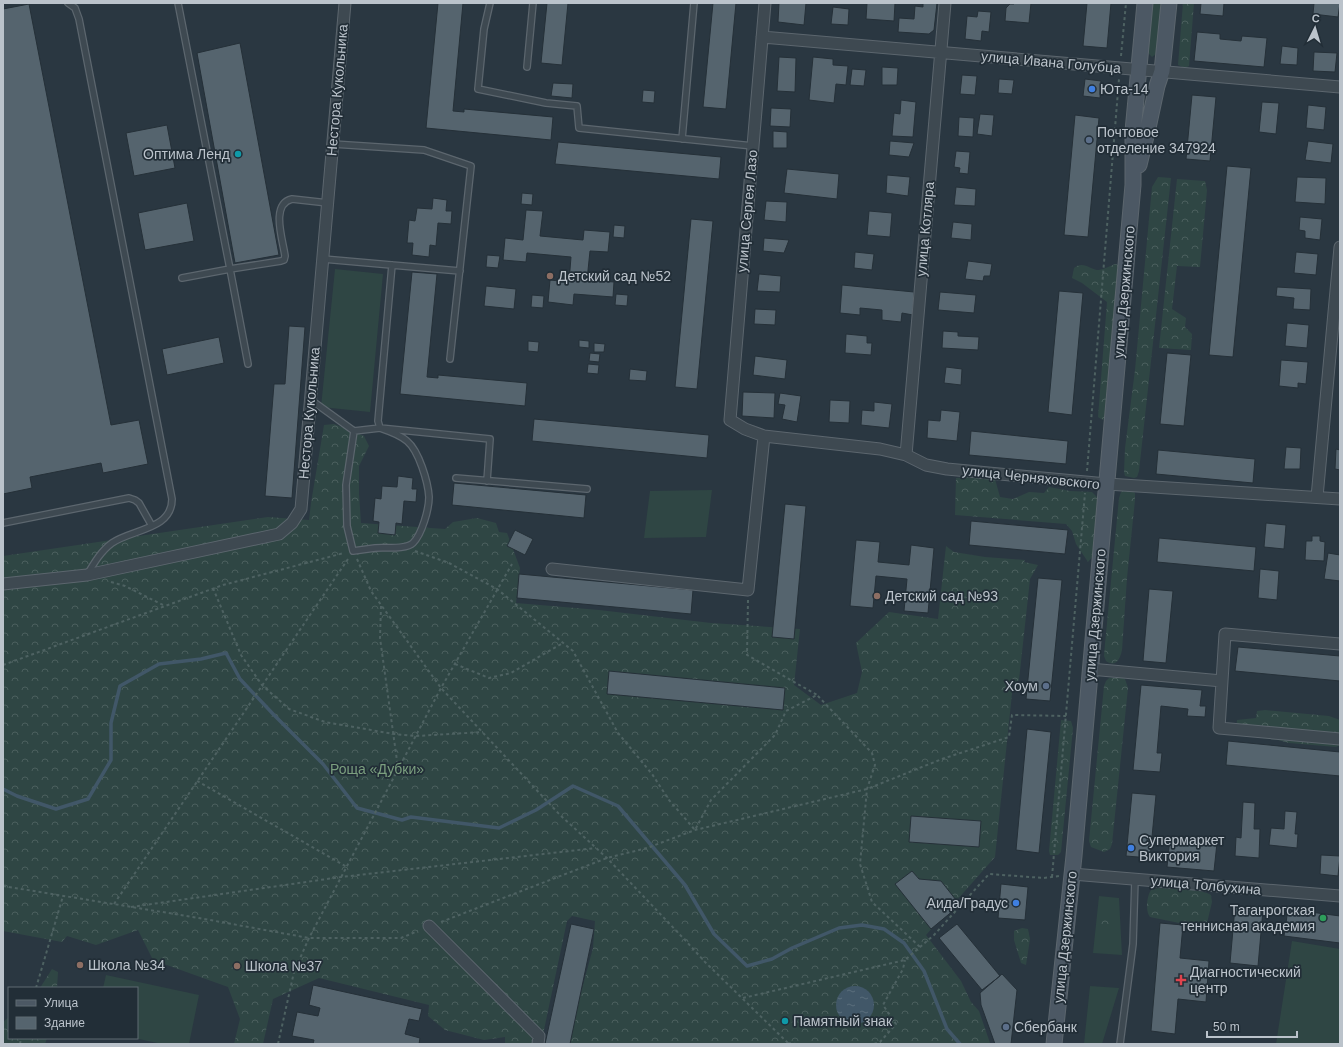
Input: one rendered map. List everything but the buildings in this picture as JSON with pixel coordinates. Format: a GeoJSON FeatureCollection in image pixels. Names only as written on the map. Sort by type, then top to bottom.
{"type":"FeatureCollection","features":[{"type":"Feature","properties":{"kind":"main road","name":"улица Дзержинского"},"geometry":{"type":"LineString","coordinates":[[1054,1044],[1072,874],[1133,186],[1133,131],[1145,3]]}},
{"type":"Feature","properties":{"kind":"main road","name":"улица Дзержинского"},"geometry":{"type":"LineString","coordinates":[[1133,186],[1148,128],[1156,86],[1162,71],[1169,3]]}},
{"type":"Feature","properties":{"kind":"street","name":"Нестора Кукольника"},"geometry":{"type":"LineString","coordinates":[[3,584],[87,575],[280,534],[292,523],[301,509],[345,3]]}},
{"type":"Feature","properties":{"kind":"street","name":"улица Сергея Лазо"},"geometry":{"type":"LineString","coordinates":[[730,420],[765,3]]}},
{"type":"Feature","properties":{"kind":"street","name":"улица Котляра"},"geometry":{"type":"LineString","coordinates":[[906,455],[945,3]]}},
{"type":"Feature","properties":{"kind":"street","name":"улица Ивана Голубца"},"geometry":{"type":"LineString","coordinates":[[762,37],[1340,87]]}},
{"type":"Feature","properties":{"kind":"street"},"geometry":{"type":"LineString","coordinates":[[1317,497],[1340,247]]}},
{"type":"Feature","properties":{"kind":"street","name":"улица Черняховского"},"geometry":{"type":"LineString","coordinates":[[730,420],[744,429],[764,436],[880,449],[906,455],[926,465],[947,469],[1106,484],[1340,499]]}},
{"type":"Feature","properties":{"kind":"street"},"geometry":{"type":"LineString","coordinates":[[552,569],[748,590],[764,436]]}},
{"type":"Feature","properties":{"kind":"street"},"geometry":{"type":"LineString","coordinates":[[1340,644],[1225,634],[1219,728],[1340,739]]}},
{"type":"Feature","properties":{"kind":"street"},"geometry":{"type":"LineString","coordinates":[[1090,669],[1222,681]]}},
{"type":"Feature","properties":{"kind":"street","name":"улица Толбухина"},"geometry":{"type":"LineString","coordinates":[[1072,874],[1340,896]]}},
{"type":"Feature","properties":{"kind":"street"},"geometry":{"type":"LineString","coordinates":[[429,926],[539,1036],[538,1044]]}},
{"type":"Feature","properties":{"kind":"lane"},"geometry":{"type":"LineString","coordinates":[[68,3],[75,8],[79,19],[172,499],[172,506],[163,520],[112,543],[97,559],[87,575]]}},
{"type":"Feature","properties":{"kind":"lane"},"geometry":{"type":"LineString","coordinates":[[178,3],[248,364]]}},
{"type":"Feature","properties":{"kind":"lane"},"geometry":{"type":"LineString","coordinates":[[490,3],[484,29],[478,89],[546,103],[577,106],[579,128],[753,146]]}},
{"type":"Feature","properties":{"kind":"lane"},"geometry":{"type":"LineString","coordinates":[[527,67],[533,3]]}},
{"type":"Feature","properties":{"kind":"lane"},"geometry":{"type":"LineString","coordinates":[[682,139],[694,3]]}},
{"type":"Feature","properties":{"kind":"lane"},"geometry":{"type":"LineString","coordinates":[[333,144],[424,150],[472,166],[450,358]]}},
{"type":"Feature","properties":{"kind":"lane"},"geometry":{"type":"LineString","coordinates":[[182,278],[284,260],[285,256],[279,216],[282,205],[286,200],[292,199],[328,203]]}},
{"type":"Feature","properties":{"kind":"lane"},"geometry":{"type":"LineString","coordinates":[[323,259],[460,271]]}},
{"type":"Feature","properties":{"kind":"lane"},"geometry":{"type":"LineString","coordinates":[[380,428],[378,420],[392,265]]}},
{"type":"Feature","properties":{"kind":"lane"},"geometry":{"type":"LineString","coordinates":[[310,400],[354,431],[380,428],[490,439],[487,481]]}},
{"type":"Feature","properties":{"kind":"lane"},"geometry":{"type":"LineString","coordinates":[[354,431],[346,485],[347,526],[353,551],[375,548],[403,547],[413,544],[424,522],[429,498],[426,479],[420,461],[408,441],[397,434],[380,428]]}},
{"type":"Feature","properties":{"kind":"lane"},"geometry":{"type":"LineString","coordinates":[[456,478],[587,489]]}},
{"type":"Feature","properties":{"kind":"lane"},"geometry":{"type":"LineString","coordinates":[[3,523],[129,498],[139,503],[152,526]]}},
{"type":"Feature","properties":{"kind":"lane"},"geometry":{"type":"LineString","coordinates":[[1120,1044],[1133,944],[1135,879]]}},
{"type":"Feature","properties":{"kind":"path"},"geometry":{"type":"LineString","coordinates":[[1052,876],[1086,482],[1119,69],[1126,3]]}},
{"type":"Feature","properties":{"kind":"path"},"geometry":{"type":"LineString","coordinates":[[403,547],[449,563],[497,589],[574,651],[618,733],[652,774],[669,800],[695,830]]}},
{"type":"Feature","properties":{"kind":"path"},"geometry":{"type":"LineString","coordinates":[[3,665],[223,584],[353,551]]}},
{"type":"Feature","properties":{"kind":"path"},"geometry":{"type":"LineString","coordinates":[[353,551],[370,591],[441,688],[560,815],[607,858],[705,962],[788,1044],[796,1044]]}},
{"type":"Feature","properties":{"kind":"path"},"geometry":{"type":"LineString","coordinates":[[114,905],[353,551]]}},
{"type":"Feature","properties":{"kind":"path"},"geometry":{"type":"LineString","coordinates":[[278,1044],[294,972],[309,938],[441,688],[512,564]]}},
{"type":"Feature","properties":{"kind":"path"},"geometry":{"type":"LineString","coordinates":[[110,582],[125,586],[165,606]]}},
{"type":"Feature","properties":{"kind":"path"},"geometry":{"type":"LineString","coordinates":[[213,588],[241,655],[262,685],[289,709],[325,722],[394,734],[416,736],[482,732]]}},
{"type":"Feature","properties":{"kind":"path"},"geometry":{"type":"LineString","coordinates":[[748,590],[747,655],[817,695],[872,753],[876,765],[867,789],[860,864],[872,902],[920,947]]}},
{"type":"Feature","properties":{"kind":"path"},"geometry":{"type":"LineString","coordinates":[[381,605],[380,638],[398,769]]}},
{"type":"Feature","properties":{"kind":"path"},"geometry":{"type":"LineString","coordinates":[[455,664],[489,678],[511,674],[563,643]]}},
{"type":"Feature","properties":{"kind":"path"},"geometry":{"type":"LineString","coordinates":[[695,830],[711,800],[775,735],[786,711],[817,695]]}},
{"type":"Feature","properties":{"kind":"path"},"geometry":{"type":"LineString","coordinates":[[3,886],[199,918],[309,938],[401,938],[607,858],[647,848],[675,836],[867,789],[942,759],[1009,737],[1012,715],[1066,716]]}},
{"type":"Feature","properties":{"kind":"path"},"geometry":{"type":"LineString","coordinates":[[198,781],[346,867]]}},
{"type":"Feature","properties":{"kind":"path"},"geometry":{"type":"LineString","coordinates":[[129,907],[342,877],[596,848]]}},
{"type":"Feature","properties":{"kind":"path"},"geometry":{"type":"LineString","coordinates":[[743,998],[905,960],[934,935],[989,874],[1044,878],[1072,874]]}},
{"type":"Feature","properties":{"kind":"path"},"geometry":{"type":"LineString","coordinates":[[36,987],[63,896]]}},
{"type":"Feature","properties":{"kind":"path"},"geometry":{"type":"LineString","coordinates":[[874,1044],[880,1042],[896,1024],[883,1005],[903,969],[905,960]]}},
{"type":"Feature","properties":{"kind":"green space"},"geometry":{"type":"Polygon","coordinates":[[[1153,3],[1161,3],[1156,54],[1152,57],[1148,53],[1153,3]]]}},
{"type":"Feature","properties":{"kind":"green space"},"geometry":{"type":"Polygon","coordinates":[[[1183,3],[1194,3],[1189,66],[1185,68],[1178,65],[1183,3]]]}},
{"type":"Feature","properties":{"kind":"green space"},"geometry":{"type":"Polygon","coordinates":[[[1158,177],[1171,178],[1139,471],[1137,477],[1134,478],[1125,476],[1125,448],[1135,370],[1152,187],[1158,177]]]}},
{"type":"Feature","properties":{"kind":"green space"},"geometry":{"type":"Polygon","coordinates":[[[1177,179],[1205,181],[1207,190],[1200,267],[1177,266],[1172,309],[1186,318],[1185,327],[1192,334],[1191,350],[1159,348],[1177,179]]]}},
{"type":"Feature","properties":{"kind":"green space"},"geometry":{"type":"Polygon","coordinates":[[[1115,264],[1120,265],[1105,420],[1098,417],[1107,302],[1082,283],[1072,278],[1074,268],[1080,265],[1099,270],[1115,264]]]}},
{"type":"Feature","properties":{"kind":"green space"},"geometry":{"type":"Polygon","coordinates":[[[335,269],[383,274],[370,412],[321,407],[335,269]]]}},
{"type":"Feature","properties":{"kind":"green space","name":"Роща «Дубки»"},"geometry":{"type":"Polygon","coordinates":[[[334,424],[364,436],[369,446],[359,466],[361,523],[445,529],[453,522],[477,518],[496,523],[499,532],[507,533],[520,568],[516,603],[599,610],[711,623],[800,629],[794,685],[821,705],[857,693],[862,672],[856,643],[889,612],[938,619],[946,546],[954,552],[985,557],[1025,560],[1024,562],[1038,565],[1030,579],[1019,680],[1013,684],[995,857],[926,935],[961,981],[971,1002],[979,1011],[990,1044],[567,1044],[593,948],[595,921],[572,916],[567,921],[541,1044],[505,1044],[505,1037],[484,1040],[445,1030],[428,1016],[429,1005],[319,978],[273,999],[263,1044],[234,1044],[240,1019],[228,987],[153,960],[138,930],[96,945],[67,936],[62,942],[3,931],[3,556],[268,517],[309,520],[324,425],[334,424]]]}},
{"type":"Feature","properties":{"kind":"green space"},"geometry":{"type":"Polygon","coordinates":[[[968,477],[995,479],[1000,497],[1013,499],[1029,492],[1044,493],[1049,487],[1070,491],[1092,492],[1098,498],[1093,556],[1088,562],[1076,544],[1072,531],[1066,524],[955,515],[956,478],[968,477]]]}},
{"type":"Feature","properties":{"kind":"green space"},"geometry":{"type":"Polygon","coordinates":[[[712,490],[706,537],[644,538],[650,491],[712,490]]]}},
{"type":"Feature","properties":{"kind":"green space"},"geometry":{"type":"Polygon","coordinates":[[[1124,490],[1131,490],[1135,493],[1135,500],[1127,578],[1122,650],[1117,662],[1112,664],[1106,661],[1104,656],[1119,498],[1121,492],[1124,490]]]}},
{"type":"Feature","properties":{"kind":"green space"},"geometry":{"type":"Polygon","coordinates":[[[1109,678],[1125,679],[1128,688],[1112,844],[1110,849],[1104,852],[1091,847],[1089,841],[1104,686],[1109,678]]]}},
{"type":"Feature","properties":{"kind":"green space"},"geometry":{"type":"Polygon","coordinates":[[[1265,710],[1329,716],[1340,720],[1340,745],[1336,747],[1289,743],[1236,733],[1237,720],[1256,718],[1257,711],[1265,710]]]}},
{"type":"Feature","properties":{"kind":"green space"},"geometry":{"type":"Polygon","coordinates":[[[1061,720],[1071,721],[1073,728],[1061,852],[1058,855],[1050,855],[1049,851],[1061,720]]]}},
{"type":"Feature","properties":{"kind":"green space"},"geometry":{"type":"Polygon","coordinates":[[[1159,888],[1194,890],[1211,895],[1212,902],[1207,923],[1202,926],[1189,925],[1150,917],[1147,911],[1148,896],[1151,890],[1159,888]]]}},
{"type":"Feature","properties":{"kind":"green space"},"geometry":{"type":"Polygon","coordinates":[[[1099,896],[1119,898],[1122,955],[1093,953],[1099,896]]]}},
{"type":"Feature","properties":{"kind":"green space"},"geometry":{"type":"Polygon","coordinates":[[[1104,914],[1110,914],[1114,918],[1114,924],[1110,928],[1104,928],[1100,924],[1100,918],[1104,914]]]}},
{"type":"Feature","properties":{"kind":"green space"},"geometry":{"type":"Polygon","coordinates":[[[1022,928],[1028,929],[1030,939],[1026,965],[1021,963],[1014,940],[1014,931],[1022,928]]]}},
{"type":"Feature","properties":{"kind":"green space"},"geometry":{"type":"Polygon","coordinates":[[[1292,941],[1340,949],[1340,1044],[1276,1044],[1292,941]]]}},
{"type":"Feature","properties":{"kind":"green space"},"geometry":{"type":"Polygon","coordinates":[[[52,969],[58,972],[57,987],[41,987],[52,969]]]}},
{"type":"Feature","properties":{"kind":"green space"},"geometry":{"type":"Polygon","coordinates":[[[106,975],[199,995],[189,1044],[162,1044],[138,1039],[138,987],[103,987],[106,975]]]}},
{"type":"Feature","properties":{"kind":"green space"},"geometry":{"type":"Polygon","coordinates":[[[1090,986],[1119,988],[1102,1044],[1084,1044],[1090,986]]]}},
{"type":"Feature","properties":{"kind":"green space"},"geometry":{"type":"Polygon","coordinates":[[[8,1018],[8,1039],[47,1039],[45,1044],[3,1044],[3,1022],[8,1018]]]}},
{"type":"Feature","properties":{"kind":"water"},"geometry":{"type":"Polygon","coordinates":[[[851,986],[859,986],[871,995],[874,1005],[871,1015],[865,1021],[859,1024],[851,1024],[839,1015],[836,1009],[836,1001],[845,989],[851,986]]]}},
{"type":"Feature","properties":{"kind":"waterway"},"geometry":{"type":"LineString","coordinates":[[3,789],[17,796],[56,809],[88,799],[111,760],[111,723],[120,686],[159,664],[201,659],[226,653],[240,679],[323,764],[357,808],[402,820],[411,817],[499,828],[536,810],[573,786],[618,806],[685,885],[714,934],[747,966],[772,959],[792,948],[839,928],[862,925],[884,929],[904,943],[924,971],[947,1029],[960,1044]]}},
{"type":"Feature","properties":{"kind":"place","name":"Юта-14"},"geometry":{"type":"Point","coordinates":[1092,89]}},
{"type":"Feature","properties":{"kind":"place","name":"Почтовое отделение 347924"},"geometry":{"type":"Point","coordinates":[1089,140]}},
{"type":"Feature","properties":{"kind":"place","name":"Оптима Ленд"},"geometry":{"type":"Point","coordinates":[238,154]}},
{"type":"Feature","properties":{"kind":"place","name":"Детский сад №52"},"geometry":{"type":"Point","coordinates":[550,276]}},
{"type":"Feature","properties":{"kind":"place","name":"Детский сад №93"},"geometry":{"type":"Point","coordinates":[877,596]}},
{"type":"Feature","properties":{"kind":"place","name":"Хоум"},"geometry":{"type":"Point","coordinates":[1046,686]}},
{"type":"Feature","properties":{"kind":"place","name":"Супермаркет Виктория"},"geometry":{"type":"Point","coordinates":[1131,848]}},
{"type":"Feature","properties":{"kind":"place","name":"Аида/Градус"},"geometry":{"type":"Point","coordinates":[1016,903]}},
{"type":"Feature","properties":{"kind":"place","name":"Таганрогская теннисная академия"},"geometry":{"type":"Point","coordinates":[1323,918]}},
{"type":"Feature","properties":{"kind":"place","name":"Школа №34"},"geometry":{"type":"Point","coordinates":[80,965]}},
{"type":"Feature","properties":{"kind":"place","name":"Школа №37"},"geometry":{"type":"Point","coordinates":[237,966]}},
{"type":"Feature","properties":{"kind":"place","name":"Диагностический центр"},"geometry":{"type":"Point","coordinates":[1181,980]}},
{"type":"Feature","properties":{"kind":"place","name":"Памятный знак"},"geometry":{"type":"Point","coordinates":[785,1021]}},
{"type":"Feature","properties":{"kind":"place","name":"Сбербанк"},"geometry":{"type":"Point","coordinates":[1006,1027]}}]}
